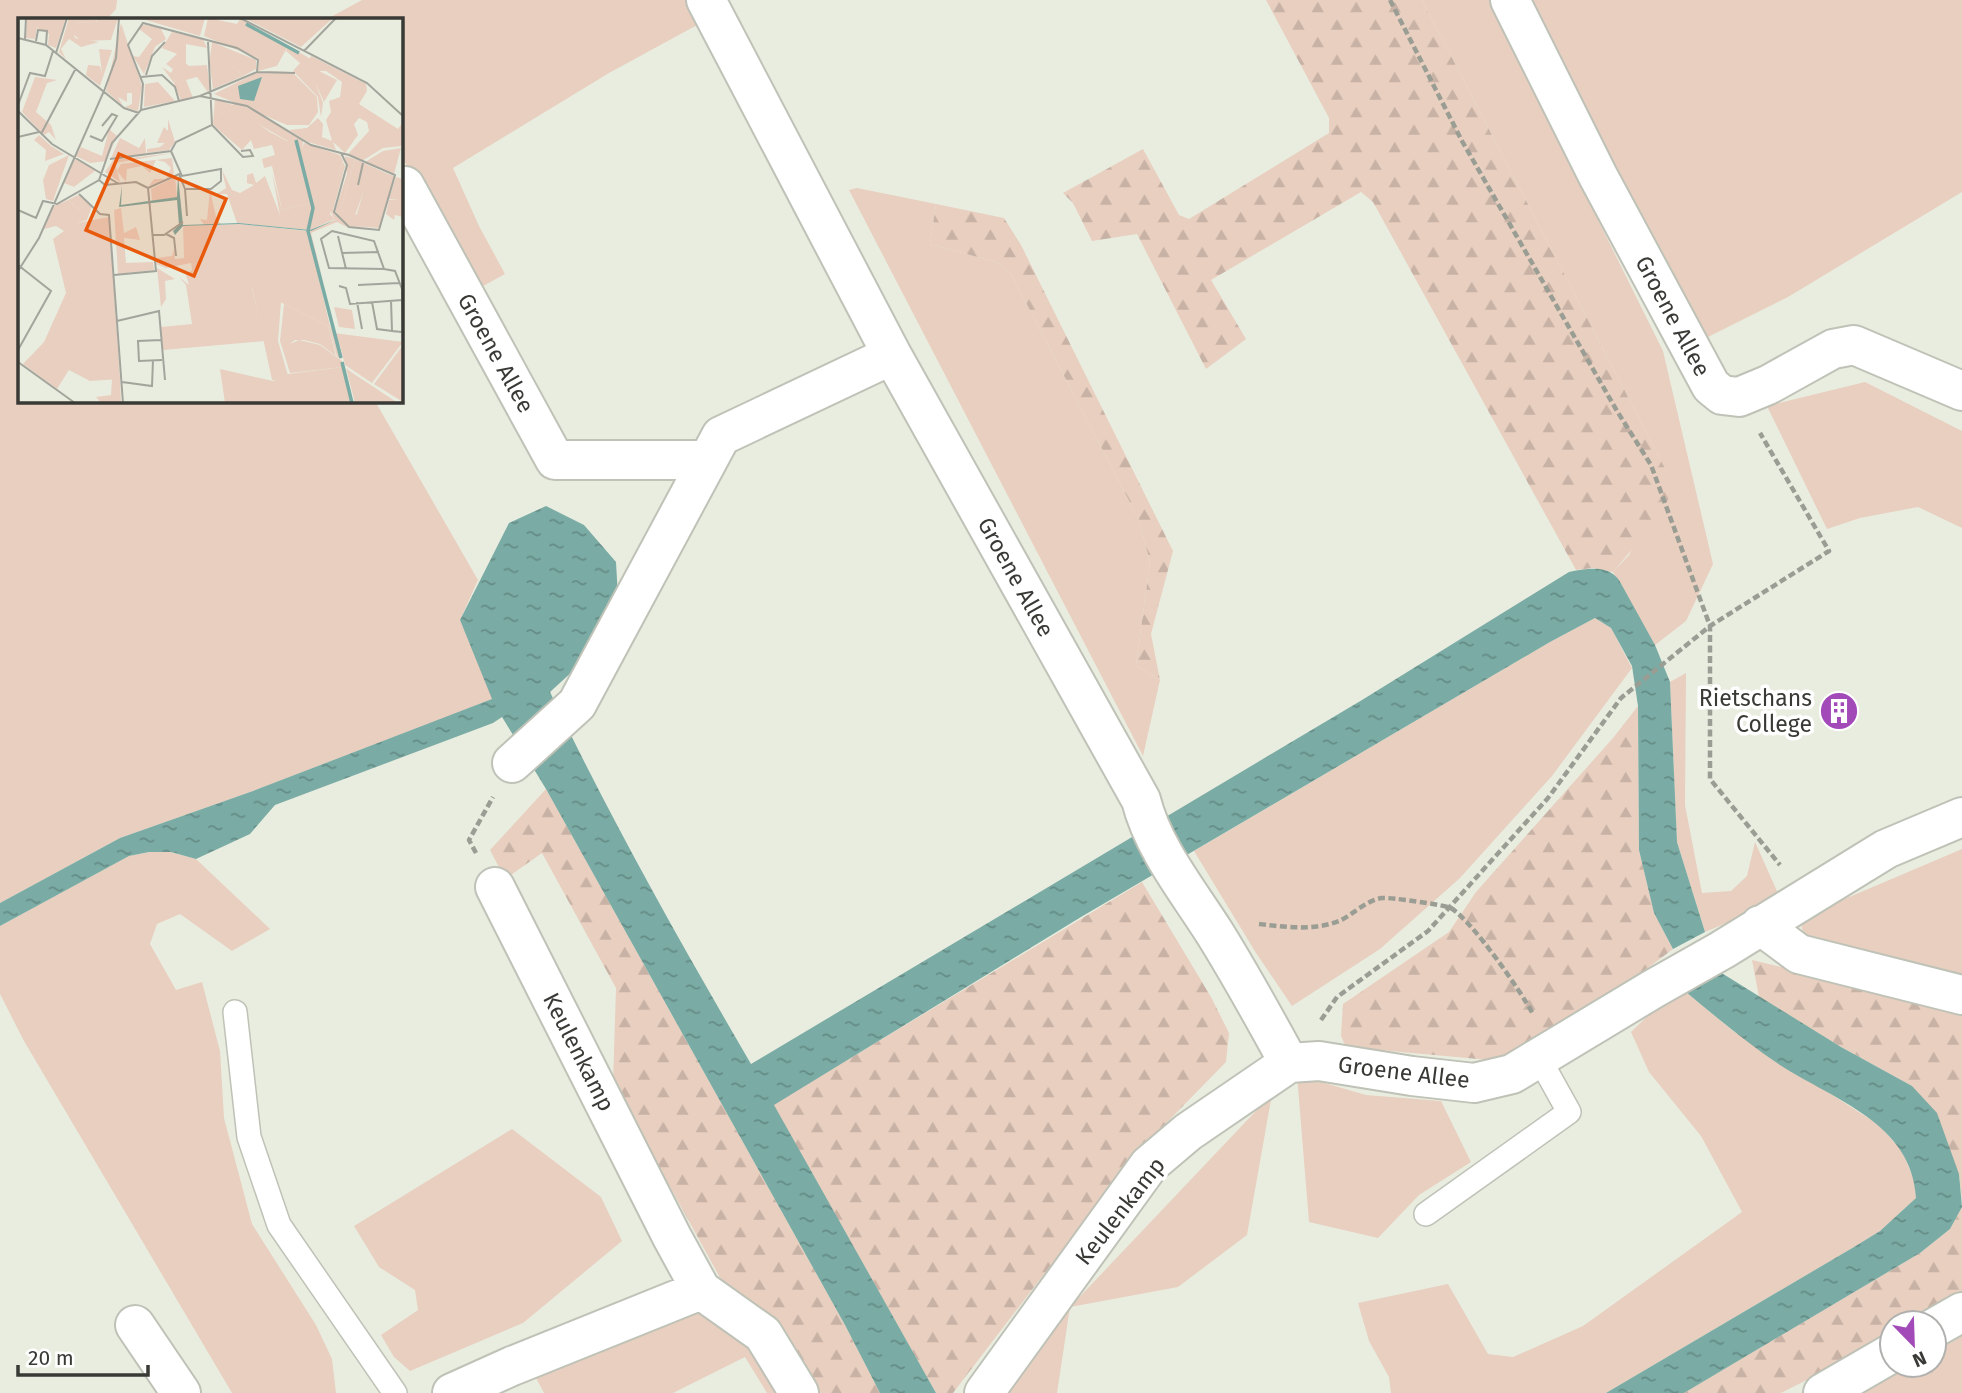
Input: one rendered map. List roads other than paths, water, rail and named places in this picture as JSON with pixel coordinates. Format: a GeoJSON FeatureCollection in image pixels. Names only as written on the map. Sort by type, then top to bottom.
{"type":"FeatureCollection","features":[{"type":"Feature","properties":{"kind":"street","name":"Groene Allee"},"geometry":{"type":"LineString","coordinates":[[706,0],[892,355],[1179,878],[1206,919],[1289,1063],[1319,1061],[1474,1083],[1512,1074],[1886,849],[1962,817]]}},
{"type":"Feature","properties":{"kind":"street","name":"Groene Allee"},"geometry":{"type":"LineString","coordinates":[[1510,0],[1598,176],[1711,386],[1722,395],[1739,397],[1833,349],[1854,345],[1962,391]]}},
{"type":"Feature","properties":{"kind":"street","name":"Groene Allee"},"geometry":{"type":"LineString","coordinates":[[405,186],[555,460],[708,460]]}},
{"type":"Feature","properties":{"kind":"street"},"geometry":{"type":"LineString","coordinates":[[512,763],[576,704],[722,436],[892,355]]}},
{"type":"Feature","properties":{"kind":"street","name":"Keulenkamp"},"geometry":{"type":"LineString","coordinates":[[495,887],[701,1290],[763,1334],[799,1393]]}},
{"type":"Feature","properties":{"kind":"street"},"geometry":{"type":"LineString","coordinates":[[1760,925],[1799,954],[1962,995]]}},
{"type":"Feature","properties":{"kind":"street","name":"Keulenkamp"},"geometry":{"type":"LineString","coordinates":[[984,1393],[1149,1166],[1188,1132],[1289,1063]]}},
{"type":"Feature","properties":{"kind":"street"},"geometry":{"type":"LineString","coordinates":[[452,1393],[701,1290]]}},
{"type":"Feature","properties":{"kind":"street"},"geometry":{"type":"LineString","coordinates":[[135,1325],[181,1393]]}},
{"type":"Feature","properties":{"kind":"street"},"geometry":{"type":"LineString","coordinates":[[1823,1393],[1878,1361]]}},
{"type":"Feature","properties":{"kind":"lane"},"geometry":{"type":"LineString","coordinates":[[234,1012],[249,1137],[279,1225],[395,1393]]}},
{"type":"Feature","properties":{"kind":"lane"},"geometry":{"type":"LineString","coordinates":[[1426,1213],[1569,1112],[1546,1053]]}},
{"type":"Feature","properties":{"kind":"water"},"geometry":{"type":"Polygon","coordinates":[[[546,506],[584,525],[616,562],[618,597],[586,659],[550,692],[647,880],[751,1064],[1362,700],[1569,572],[1582,570],[1602,570],[1619,580],[1655,645],[1670,682],[1677,842],[1705,932],[1673,949],[1654,913],[1639,850],[1638,706],[1632,666],[1611,628],[1595,618],[1081,917],[774,1105],[936,1393],[880,1393],[845,1325],[546,789],[502,717],[493,723],[275,805],[250,834],[196,859],[171,852],[129,856],[0,926],[0,903],[120,838],[253,791],[492,699],[460,620],[509,523],[546,506]]]}},
{"type":"Feature","properties":{"kind":"water"},"geometry":{"type":"Polygon","coordinates":[[[1720,972],[1841,1047],[1912,1086],[1937,1113],[1959,1174],[1962,1207],[1950,1229],[1920,1253],[1684,1393],[1606,1393],[1880,1231],[1916,1198],[1911,1172],[1901,1150],[1885,1132],[1867,1116],[1768,1057],[1686,992],[1720,972]]]}},
{"type":"Feature","properties":{"kind":"place","name":"Rietschans College"},"geometry":{"type":"Point","coordinates":[1839,711]}}]}
